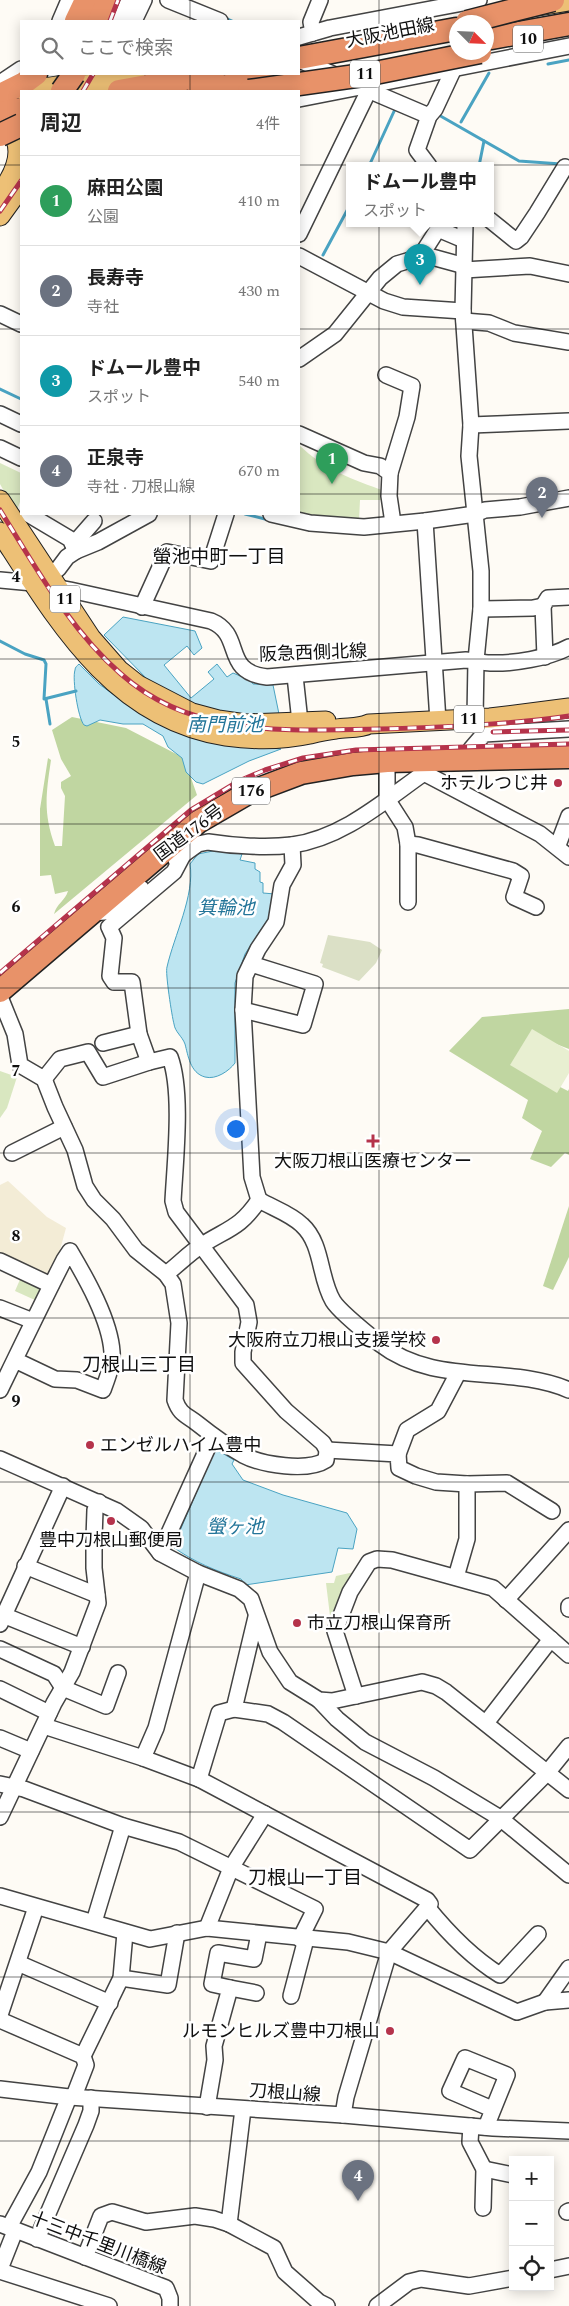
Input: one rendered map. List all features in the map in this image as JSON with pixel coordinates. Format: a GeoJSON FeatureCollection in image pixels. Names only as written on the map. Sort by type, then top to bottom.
{"type":"FeatureCollection","features":[{"type":"Feature","properties":{"kind":"highway"},"geometry":{"type":"LineString","coordinates":[[76,20],[86,0]]}},
{"type":"Feature","properties":{"kind":"highway"},"geometry":{"type":"LineString","coordinates":[[478,14],[553,0]]}},
{"type":"Feature","properties":{"kind":"highway"},"geometry":{"type":"LineString","coordinates":[[478,14],[569,9]]}},
{"type":"Feature","properties":{"kind":"highway"},"geometry":{"type":"LineString","coordinates":[[103,20],[120,16]]}},
{"type":"Feature","properties":{"kind":"highway"},"geometry":{"type":"LineString","coordinates":[[494,38],[569,24]]}},
{"type":"Feature","properties":{"kind":"highway","name":"11"},"geometry":{"type":"LineString","coordinates":[[300,59],[449,29]]}},
{"type":"Feature","properties":{"kind":"highway"},"geometry":{"type":"LineString","coordinates":[[494,50],[569,38]]}},
{"type":"Feature","properties":{"kind":"highway","name":"11"},"geometry":{"type":"LineString","coordinates":[[300,73],[449,46]]}},
{"type":"Feature","properties":{"kind":"highway","name":"11"},"geometry":{"type":"LineString","coordinates":[[256,90],[370,74],[449,58]]}},
{"type":"Feature","properties":{"kind":"highway"},"geometry":{"type":"LineString","coordinates":[[0,95],[24,83],[35,75]]}},
{"type":"Feature","properties":{"kind":"highway"},"geometry":{"type":"LineString","coordinates":[[66,90],[99,81],[197,75]]}},
{"type":"Feature","properties":{"kind":"highway","name":"11"},"geometry":{"type":"LineString","coordinates":[[205,90],[291,75]]}},
{"type":"Feature","properties":{"kind":"highway"},"geometry":{"type":"LineString","coordinates":[[0,112],[20,108]]}},
{"type":"Feature","properties":{"kind":"highway"},"geometry":{"type":"LineString","coordinates":[[0,127],[11,135]]}},
{"type":"Feature","properties":{"kind":"highway","name":"国道176号"},"geometry":{"type":"LineString","coordinates":[[0,991],[198,822],[219,808],[248,793],[293,776],[326,768],[388,761],[424,766],[469,760],[569,757]]}},
{"type":"Feature","properties":{"kind":"main road","name":"大阪池田線"},"geometry":{"type":"LineString","coordinates":[[300,50],[478,14],[569,0]]}},
{"type":"Feature","properties":{"kind":"main road","name":"10"},"geometry":{"type":"LineString","coordinates":[[494,45],[569,31]]}},
{"type":"Feature","properties":{"kind":"main road","name":"大阪池田線"},"geometry":{"type":"LineString","coordinates":[[244,90],[334,74],[455,60]]}},
{"type":"Feature","properties":{"kind":"main road"},"geometry":{"type":"LineString","coordinates":[[31,90],[99,81],[121,83],[165,75]]}},
{"type":"Feature","properties":{"kind":"main road"},"geometry":{"type":"LineString","coordinates":[[0,95],[20,92]]}},
{"type":"Feature","properties":{"kind":"main road"},"geometry":{"type":"LineString","coordinates":[[0,194],[17,159],[11,135]]}},
{"type":"Feature","properties":{"kind":"main road"},"geometry":{"type":"LineString","coordinates":[[0,216],[20,187]]}},
{"type":"Feature","properties":{"kind":"main road","name":"11"},"geometry":{"type":"LineString","coordinates":[[0,500],[18,521],[57,579],[91,638],[138,693],[163,716],[193,728],[238,738],[300,722],[363,721],[369,724]]}},
{"type":"Feature","properties":{"kind":"main road","name":"11"},"geometry":{"type":"LineString","coordinates":[[18,521],[33,583],[80,648],[108,677],[138,693]]}},
{"type":"Feature","properties":{"kind":"main road","name":"11"},"geometry":{"type":"LineString","coordinates":[[268,731],[296,737],[335,729],[364,727],[369,724],[438,721],[569,708]]}},
{"type":"Feature","properties":{"kind":"street"},"geometry":{"type":"LineString","coordinates":[[60,20],[69,0]]}},
{"type":"Feature","properties":{"kind":"street"},"geometry":{"type":"LineString","coordinates":[[120,16],[129,0]]}},
{"type":"Feature","properties":{"kind":"street"},"geometry":{"type":"LineString","coordinates":[[120,16],[143,0]]}},
{"type":"Feature","properties":{"kind":"street"},"geometry":{"type":"LineString","coordinates":[[168,0],[218,20]]}},
{"type":"Feature","properties":{"kind":"street"},"geometry":{"type":"LineString","coordinates":[[306,35],[320,0]]}},
{"type":"Feature","properties":{"kind":"street"},"geometry":{"type":"LineString","coordinates":[[306,35],[330,28],[478,14]]}},
{"type":"Feature","properties":{"kind":"street"},"geometry":{"type":"LineString","coordinates":[[494,55],[569,46]]}},
{"type":"Feature","properties":{"kind":"street"},"geometry":{"type":"LineString","coordinates":[[300,59],[429,116]]}},
{"type":"Feature","properties":{"kind":"street"},"geometry":{"type":"LineString","coordinates":[[300,98],[365,89],[455,60]]}},
{"type":"Feature","properties":{"kind":"street"},"geometry":{"type":"LineString","coordinates":[[426,162],[417,150],[429,116],[435,109],[455,60]]}},
{"type":"Feature","properties":{"kind":"street"},"geometry":{"type":"LineString","coordinates":[[0,83],[20,70]]}},
{"type":"Feature","properties":{"kind":"street"},"geometry":{"type":"LineString","coordinates":[[300,232],[365,89]]}},
{"type":"Feature","properties":{"kind":"street"},"geometry":{"type":"LineString","coordinates":[[494,223],[516,241],[521,237],[566,167]]}},
{"type":"Feature","properties":{"kind":"street"},"geometry":{"type":"LineString","coordinates":[[465,227],[463,316],[471,425],[469,456],[481,571],[482,609],[476,660],[475,718]]}},
{"type":"Feature","properties":{"kind":"street"},"geometry":{"type":"LineString","coordinates":[[420,257],[438,229],[464,240]]}},
{"type":"Feature","properties":{"kind":"street"},"geometry":{"type":"LineString","coordinates":[[300,359],[335,334],[380,278],[396,264],[420,257],[432,257],[464,268],[530,266],[569,274]]}},
{"type":"Feature","properties":{"kind":"street"},"geometry":{"type":"LineString","coordinates":[[301,261],[384,301],[404,307],[463,316],[489,323],[514,333],[569,342]]}},
{"type":"Feature","properties":{"kind":"street"},"geometry":{"type":"LineString","coordinates":[[0,314],[20,324]]}},
{"type":"Feature","properties":{"kind":"street"},"geometry":{"type":"LineString","coordinates":[[386,375],[412,386],[407,417],[390,473],[389,496],[393,523]]}},
{"type":"Feature","properties":{"kind":"street"},"geometry":{"type":"LineString","coordinates":[[0,414],[20,424]]}},
{"type":"Feature","properties":{"kind":"street"},"geometry":{"type":"LineString","coordinates":[[471,425],[569,421]]}},
{"type":"Feature","properties":{"kind":"street"},"geometry":{"type":"LineString","coordinates":[[300,434],[364,463],[380,466],[390,473]]}},
{"type":"Feature","properties":{"kind":"street"},"geometry":{"type":"LineString","coordinates":[[0,448],[20,458]]}},
{"type":"Feature","properties":{"kind":"street"},"geometry":{"type":"LineString","coordinates":[[276,515],[312,523],[364,527],[475,514],[485,510],[520,507],[569,498]]}},
{"type":"Feature","properties":{"kind":"street"},"geometry":{"type":"LineString","coordinates":[[75,548],[98,542],[147,515]]}},
{"type":"Feature","properties":{"kind":"street"},"geometry":{"type":"LineString","coordinates":[[142,607],[167,552],[211,561],[226,515]]}},
{"type":"Feature","properties":{"kind":"street"},"geometry":{"type":"LineString","coordinates":[[18,521],[70,540],[75,548]]}},
{"type":"Feature","properties":{"kind":"street"},"geometry":{"type":"LineString","coordinates":[[57,579],[67,557],[94,521]]}},
{"type":"Feature","properties":{"kind":"street"},"geometry":{"type":"LineString","coordinates":[[425,521],[438,721]]}},
{"type":"Feature","properties":{"kind":"street","name":"阪急西側北線"},"geometry":{"type":"LineString","coordinates":[[1,581],[33,583],[57,579],[142,607],[211,621],[221,626],[228,633],[235,655],[245,671],[252,676],[295,676],[476,660],[490,663],[555,655],[569,647]]}},
{"type":"Feature","properties":{"kind":"street"},"geometry":{"type":"LineString","coordinates":[[544,657],[543,606],[548,598],[569,597]]}},
{"type":"Feature","properties":{"kind":"street"},"geometry":{"type":"LineString","coordinates":[[482,609],[533,608],[543,606]]}},
{"type":"Feature","properties":{"kind":"street"},"geometry":{"type":"LineString","coordinates":[[295,676],[300,722]]}},
{"type":"Feature","properties":{"kind":"street"},"geometry":{"type":"LineString","coordinates":[[469,760],[471,749],[484,734],[569,728]]}},
{"type":"Feature","properties":{"kind":"street"},"geometry":{"type":"LineString","coordinates":[[388,761],[386,799],[405,828],[408,844],[408,902]]}},
{"type":"Feature","properties":{"kind":"street"},"geometry":{"type":"LineString","coordinates":[[93,910],[103,913],[115,908],[198,844],[208,842],[292,845],[314,840],[343,828],[374,810],[424,766],[540,834],[569,857]]}},
{"type":"Feature","properties":{"kind":"street"},"geometry":{"type":"LineString","coordinates":[[558,845],[569,816]]}},
{"type":"Feature","properties":{"kind":"street"},"geometry":{"type":"LineString","coordinates":[[408,844],[418,845],[513,871],[521,876],[514,897],[536,907]]}},
{"type":"Feature","properties":{"kind":"street"},"geometry":{"type":"LineString","coordinates":[[292,845],[292,865],[282,885],[276,922],[258,948],[245,976],[243,1010],[252,1177],[260,1200],[302,1224],[316,1246],[325,1285],[333,1303],[381,1345],[409,1361],[428,1368],[458,1373],[516,1376],[556,1385],[569,1390]]}},
{"type":"Feature","properties":{"kind":"street"},"geometry":{"type":"LineString","coordinates":[[150,1062],[139,1034],[132,982],[114,982],[110,976],[114,938],[109,927],[174,872],[183,855]]}},
{"type":"Feature","properties":{"kind":"street"},"geometry":{"type":"LineString","coordinates":[[243,1010],[303,1025],[315,984],[251,964]]}},
{"type":"Feature","properties":{"kind":"street"},"geometry":{"type":"LineString","coordinates":[[0,997],[15,1034],[20,1065],[44,1079],[75,1150],[85,1186],[94,1200],[113,1218],[136,1250],[166,1274],[173,1284],[179,1323],[175,1400],[179,1411],[213,1436],[245,1456],[265,1462],[297,1466],[317,1466],[326,1460],[327,1450],[323,1443],[286,1411],[244,1363],[243,1352],[249,1322],[246,1305],[176,1212],[173,1200],[176,1126],[175,1071],[170,1057],[103,1077],[88,1052],[60,1059],[44,1079]]}},
{"type":"Feature","properties":{"kind":"street"},"geometry":{"type":"LineString","coordinates":[[103,1043],[139,1034]]}},
{"type":"Feature","properties":{"kind":"street"},"geometry":{"type":"LineString","coordinates":[[12,1153],[64,1127]]}},
{"type":"Feature","properties":{"kind":"street"},"geometry":{"type":"LineString","coordinates":[[166,1274],[201,1246],[247,1218],[260,1200]]}},
{"type":"Feature","properties":{"kind":"street"},"geometry":{"type":"LineString","coordinates":[[0,1390],[14,1360],[51,1285],[70,1252],[102,1311],[112,1353],[107,1381],[103,1390],[77,1380],[55,1380],[14,1360]]}},
{"type":"Feature","properties":{"kind":"street"},"geometry":{"type":"LineString","coordinates":[[0,1261],[51,1285]]}},
{"type":"Feature","properties":{"kind":"street"},"geometry":{"type":"LineString","coordinates":[[0,1308],[33,1321]]}},
{"type":"Feature","properties":{"kind":"street"},"geometry":{"type":"LineString","coordinates":[[458,1373],[438,1412],[407,1430],[398,1454],[399,1468],[436,1482],[467,1484],[507,1483],[552,1511]]}},
{"type":"Feature","properties":{"kind":"street"},"geometry":{"type":"LineString","coordinates":[[160,1553],[213,1436]]}},
{"type":"Feature","properties":{"kind":"street"},"geometry":{"type":"LineString","coordinates":[[327,1450],[398,1454]]}},
{"type":"Feature","properties":{"kind":"street"},"geometry":{"type":"LineString","coordinates":[[0,1458],[117,1510],[140,1528],[160,1553],[198,1573],[239,1589],[251,1599],[270,1652],[290,1682],[319,1700],[337,1719],[365,1742],[434,1778],[500,1818],[569,1875]]}},
{"type":"Feature","properties":{"kind":"street"},"geometry":{"type":"LineString","coordinates":[[456,1577],[467,1539],[467,1484]]}},
{"type":"Feature","properties":{"kind":"street"},"geometry":{"type":"LineString","coordinates":[[63,1486],[2,1620],[82,1647]]}},
{"type":"Feature","properties":{"kind":"street"},"geometry":{"type":"LineString","coordinates":[[0,1817],[7,1786],[31,1751],[63,1688],[82,1647],[98,1603],[94,1568],[94,1539],[95,1510],[99,1502]]}},
{"type":"Feature","properties":{"kind":"street"},"geometry":{"type":"LineString","coordinates":[[506,1600],[569,1530]]}},
{"type":"Feature","properties":{"kind":"street"},"geometry":{"type":"LineString","coordinates":[[356,1696],[338,1646],[335,1631],[350,1592],[369,1562],[377,1559],[392,1560],[493,1588],[569,1655]]}},
{"type":"Feature","properties":{"kind":"street"},"geometry":{"type":"LineString","coordinates":[[25,1566],[97,1595]]}},
{"type":"Feature","properties":{"kind":"street"},"geometry":{"type":"LineString","coordinates":[[143,1758],[156,1728],[198,1573]]}},
{"type":"Feature","properties":{"kind":"street"},"geometry":{"type":"LineString","coordinates":[[234,1709],[256,1617]]}},
{"type":"Feature","properties":{"kind":"street"},"geometry":{"type":"LineString","coordinates":[[486,1723],[551,1640]]}},
{"type":"Feature","properties":{"kind":"street"},"geometry":{"type":"LineString","coordinates":[[0,1649],[54,1674],[63,1688],[106,1706],[118,1673]]}},
{"type":"Feature","properties":{"kind":"street"},"geometry":{"type":"LineString","coordinates":[[319,1700],[332,1701],[422,1682],[441,1689],[569,1790]]}},
{"type":"Feature","properties":{"kind":"street"},"geometry":{"type":"LineString","coordinates":[[0,1689],[47,1720],[199,1779],[427,1900],[430,1904],[390,1952],[346,2097],[343,2115]]}},
{"type":"Feature","properties":{"kind":"street"},"geometry":{"type":"LineString","coordinates":[[199,1779],[219,1713],[234,1709],[268,1714],[283,1722],[470,1850],[547,1773],[569,1746]]}},
{"type":"Feature","properties":{"kind":"street"},"geometry":{"type":"LineString","coordinates":[[0,1738],[31,1751]]}},
{"type":"Feature","properties":{"kind":"street"},"geometry":{"type":"LineString","coordinates":[[7,1786],[24,1789],[123,1826],[179,1842],[315,1908],[303,1939],[291,1996]]}},
{"type":"Feature","properties":{"kind":"street"},"geometry":{"type":"LineString","coordinates":[[207,1928],[232,1868],[266,1814]]}},
{"type":"Feature","properties":{"kind":"street"},"geometry":{"type":"LineString","coordinates":[[94,1922],[123,1826]]}},
{"type":"Feature","properties":{"kind":"street"},"geometry":{"type":"LineString","coordinates":[[0,1896],[150,1939],[207,1928],[348,1942],[390,1952],[517,2012],[545,2002],[569,2000]]}},
{"type":"Feature","properties":{"kind":"street"},"geometry":{"type":"LineString","coordinates":[[0,2015],[36,1907]]}},
{"type":"Feature","properties":{"kind":"street"},"geometry":{"type":"LineString","coordinates":[[427,1907],[445,1930],[481,1963],[500,1975],[538,1934]]}},
{"type":"Feature","properties":{"kind":"street"},"geometry":{"type":"LineString","coordinates":[[109,2306],[0,2270],[8,2228],[39,2172],[86,2065],[83,2056],[122,1978],[125,1933]]}},
{"type":"Feature","properties":{"kind":"street"},"geometry":{"type":"LineString","coordinates":[[122,1978],[168,1985],[177,1933]]}},
{"type":"Feature","properties":{"kind":"street"},"geometry":{"type":"LineString","coordinates":[[256,1993],[212,1984],[218,1953],[254,1959],[259,1934]]}},
{"type":"Feature","properties":{"kind":"street"},"geometry":{"type":"LineString","coordinates":[[18,1963],[110,2003]]}},
{"type":"Feature","properties":{"kind":"street"},"geometry":{"type":"LineString","coordinates":[[545,2002],[569,1968]]}},
{"type":"Feature","properties":{"kind":"street"},"geometry":{"type":"LineString","coordinates":[[207,2106],[215,2060],[215,2040],[230,1988]]}},
{"type":"Feature","properties":{"kind":"street"},"geometry":{"type":"LineString","coordinates":[[0,2020],[83,2056]]}},
{"type":"Feature","properties":{"kind":"street","name":"刀根山線"},"geometry":{"type":"LineString","coordinates":[[0,2089],[72,2097],[569,2131]]}},
{"type":"Feature","properties":{"kind":"street"},"geometry":{"type":"LineString","coordinates":[[37,2239],[86,2125],[91,2111],[91,2098]]}},
{"type":"Feature","properties":{"kind":"street"},"geometry":{"type":"LineString","coordinates":[[229,2224],[243,2109]]}},
{"type":"Feature","properties":{"kind":"street"},"geometry":{"type":"LineString","coordinates":[[483,2208],[484,2169],[470,2142],[478,2126],[492,2109]]}},
{"type":"Feature","properties":{"kind":"street"},"geometry":{"type":"LineString","coordinates":[[484,2169],[509,2174]]}},
{"type":"Feature","properties":{"kind":"street"},"geometry":{"type":"LineString","coordinates":[[85,2257],[101,2216],[112,2212],[146,2222],[195,2216],[214,2219],[229,2224],[274,2248],[285,2272],[319,2302],[327,2306]]}},
{"type":"Feature","properties":{"kind":"street","name":"十三中千里川橋線"},"geometry":{"type":"LineString","coordinates":[[8,2228],[166,2288],[170,2298],[170,2306]]}},
{"type":"Feature","properties":{"kind":"street"},"geometry":{"type":"LineString","coordinates":[[554,2269],[569,2266]]}},
{"type":"Feature","properties":{"kind":"street"},"geometry":{"type":"LineString","coordinates":[[377,2306],[401,2299],[409,2282],[421,2279],[469,2286],[509,2279]]}},
{"type":"Feature","properties":{"kind":"shaded area"},"geometry":{"type":"Polygon","coordinates":[[[8,1181],[47,1217],[66,1228],[57,1261],[46,1278],[0,1257],[0,1185],[8,1181]]]}},
{"type":"Feature","properties":{"kind":"green space"},"geometry":{"type":"Polygon","coordinates":[[[300,446],[318,461],[329,467],[350,478],[385,491],[385,500],[360,500],[359,521],[300,514],[300,446]]]}},
{"type":"Feature","properties":{"kind":"green space"},"geometry":{"type":"Polygon","coordinates":[[[0,463],[20,473],[20,502],[16,513],[0,484],[0,463]]]}},
{"type":"Feature","properties":{"kind":"green space"},"geometry":{"type":"Polygon","coordinates":[[[72,717],[126,728],[184,758],[197,795],[54,914],[68,891],[55,894],[51,875],[40,876],[40,809],[48,758],[51,760],[47,793],[47,813],[55,846],[62,846],[65,796],[61,788],[61,782],[71,776],[61,759],[52,730],[72,717]]]}},
{"type":"Feature","properties":{"kind":"green space"},"geometry":{"type":"Polygon","coordinates":[[[328,935],[370,942],[382,950],[376,963],[359,981],[322,967],[323,964],[320,963],[328,935]]]}},
{"type":"Feature","properties":{"kind":"green space"},"geometry":{"type":"Polygon","coordinates":[[[569,1009],[569,1049],[538,1037],[519,1066],[568,1091],[569,1089],[569,1155],[565,1153],[551,1167],[530,1159],[542,1131],[522,1118],[528,1100],[449,1051],[482,1017],[569,1009]]]}},
{"type":"Feature","properties":{"kind":"green space"},"geometry":{"type":"Polygon","coordinates":[[[532,1029],[569,1051],[569,1073],[557,1093],[510,1065],[532,1029]]]}},
{"type":"Feature","properties":{"kind":"green space"},"geometry":{"type":"Polygon","coordinates":[[[0,1071],[17,1077],[7,1108],[0,1118],[0,1071]]]}},
{"type":"Feature","properties":{"kind":"green space"},"geometry":{"type":"Polygon","coordinates":[[[569,1206],[569,1257],[553,1290],[543,1286],[569,1206]]]}},
{"type":"Feature","properties":{"kind":"green space"},"geometry":{"type":"Polygon","coordinates":[[[22,1275],[34,1281],[41,1292],[37,1301],[15,1291],[22,1275]]]}},
{"type":"Feature","properties":{"kind":"green space"},"geometry":{"type":"Polygon","coordinates":[[[359,1571],[334,1617],[330,1616],[326,1583],[334,1583],[336,1576],[359,1571]]]}},
{"type":"Feature","properties":{"kind":"water","name":"南門前池"},"geometry":{"type":"Polygon","coordinates":[[[123,617],[195,631],[202,648],[194,655],[187,646],[164,665],[191,698],[214,679],[208,672],[217,664],[227,677],[233,673],[250,680],[253,684],[273,685],[279,714],[268,745],[269,748],[281,749],[249,761],[203,784],[196,782],[186,772],[182,758],[168,747],[163,736],[143,724],[123,724],[100,720],[87,726],[84,725],[75,690],[74,675],[75,669],[79,664],[99,684],[128,705],[148,680],[104,635],[123,617]]]}},
{"type":"Feature","properties":{"kind":"water","name":"箕輪池"},"geometry":{"type":"Polygon","coordinates":[[[218,850],[242,854],[240,860],[255,863],[255,869],[260,872],[260,882],[263,883],[263,893],[275,894],[270,916],[245,954],[235,983],[235,1063],[222,1074],[209,1078],[200,1075],[193,1068],[185,1044],[175,1027],[169,995],[167,967],[190,889],[190,864],[198,854],[218,850]]]}},
{"type":"Feature","properties":{"kind":"water","name":"螢ヶ池"},"geometry":{"type":"Polygon","coordinates":[[[215,1449],[234,1460],[232,1464],[243,1480],[283,1495],[347,1513],[357,1529],[353,1549],[338,1548],[332,1572],[245,1585],[241,1579],[206,1566],[173,1547],[215,1449]]]}},
{"type":"Feature","properties":{"kind":"waterway"},"geometry":{"type":"LineString","coordinates":[[223,17],[230,20]]}},
{"type":"Feature","properties":{"kind":"waterway"},"geometry":{"type":"LineString","coordinates":[[548,64],[569,60]]}},
{"type":"Feature","properties":{"kind":"waterway"},"geometry":{"type":"LineString","coordinates":[[461,122],[489,73]]}},
{"type":"Feature","properties":{"kind":"waterway"},"geometry":{"type":"LineString","coordinates":[[371,162],[396,107]]}},
{"type":"Feature","properties":{"kind":"waterway"},"geometry":{"type":"LineString","coordinates":[[437,114],[519,161],[561,164]]}},
{"type":"Feature","properties":{"kind":"waterway"},"geometry":{"type":"LineString","coordinates":[[480,162],[484,141]]}},
{"type":"Feature","properties":{"kind":"waterway"},"geometry":{"type":"LineString","coordinates":[[323,255],[346,212]]}},
{"type":"Feature","properties":{"kind":"waterway"},"geometry":{"type":"LineString","coordinates":[[0,389],[20,399]]}},
{"type":"Feature","properties":{"kind":"waterway"},"geometry":{"type":"LineString","coordinates":[[249,515],[269,520]]}},
{"type":"Feature","properties":{"kind":"waterway"},"geometry":{"type":"LineString","coordinates":[[0,641],[25,654],[44,660],[46,664],[44,699],[76,691]]}},
{"type":"Feature","properties":{"kind":"waterway"},"geometry":{"type":"LineString","coordinates":[[46,699],[50,724]]}},
{"type":"Feature","properties":{"kind":"railway"},"geometry":{"type":"LineString","coordinates":[[110,20],[118,0]]}},
{"type":"Feature","properties":{"kind":"railway"},"geometry":{"type":"LineString","coordinates":[[84,90],[92,75]]}},
{"type":"Feature","properties":{"kind":"railway"},"geometry":{"type":"LineString","coordinates":[[0,211],[20,182]]}},
{"type":"Feature","properties":{"kind":"railway"},"geometry":{"type":"LineString","coordinates":[[0,510],[54,596],[103,657],[121,674],[149,695],[179,710],[211,720],[244,726],[311,730],[474,725],[569,716]]}},
{"type":"Feature","properties":{"kind":"railway"},"geometry":{"type":"LineString","coordinates":[[493,732],[569,730]]}},
{"type":"Feature","properties":{"kind":"railway"},"geometry":{"type":"LineString","coordinates":[[0,973],[191,810],[239,781],[265,770],[303,758],[356,750],[569,744]]}},
{"type":"Feature","properties":{"kind":"place","name":"ドムール豊中"},"geometry":{"type":"Point","coordinates":[420,285]}},
{"type":"Feature","properties":{"kind":"place","name":"麻田公園"},"geometry":{"type":"Point","coordinates":[332,484]}},
{"type":"Feature","properties":{"kind":"place","name":"長寿寺"},"geometry":{"type":"Point","coordinates":[542,518]}},
{"type":"Feature","properties":{"kind":"place","name":"ホテルつじ井"},"geometry":{"type":"Point","coordinates":[558,783]}},
{"type":"Feature","properties":{"kind":"place","name":"大阪刀根山医療センター"},"geometry":{"type":"Point","coordinates":[373,1141]}},
{"type":"Feature","properties":{"kind":"place","name":"大阪府立刀根山支援学校"},"geometry":{"type":"Point","coordinates":[436,1340]}},
{"type":"Feature","properties":{"kind":"place","name":"エンゼルハイム豊中"},"geometry":{"type":"Point","coordinates":[90,1445]}},
{"type":"Feature","properties":{"kind":"place","name":"豊中刀根山郵便局"},"geometry":{"type":"Point","coordinates":[111,1521]}},
{"type":"Feature","properties":{"kind":"place","name":"市立刀根山保育所"},"geometry":{"type":"Point","coordinates":[297,1623]}},
{"type":"Feature","properties":{"kind":"place","name":"ルモンヒルズ豊中刀根山"},"geometry":{"type":"Point","coordinates":[390,2031]}},
{"type":"Feature","properties":{"kind":"place","name":"正泉寺"},"geometry":{"type":"Point","coordinates":[358,2201]}},
{"type":"Feature","properties":{"kind":"district","name":"螢池中町一丁目"},"geometry":{"type":"Point","coordinates":[219,557]}},
{"type":"Feature","properties":{"kind":"district","name":"刀根山三丁目"},"geometry":{"type":"Point","coordinates":[139,1365]}},
{"type":"Feature","properties":{"kind":"district","name":"刀根山一丁目"},"geometry":{"type":"Point","coordinates":[305,1878]}}]}
